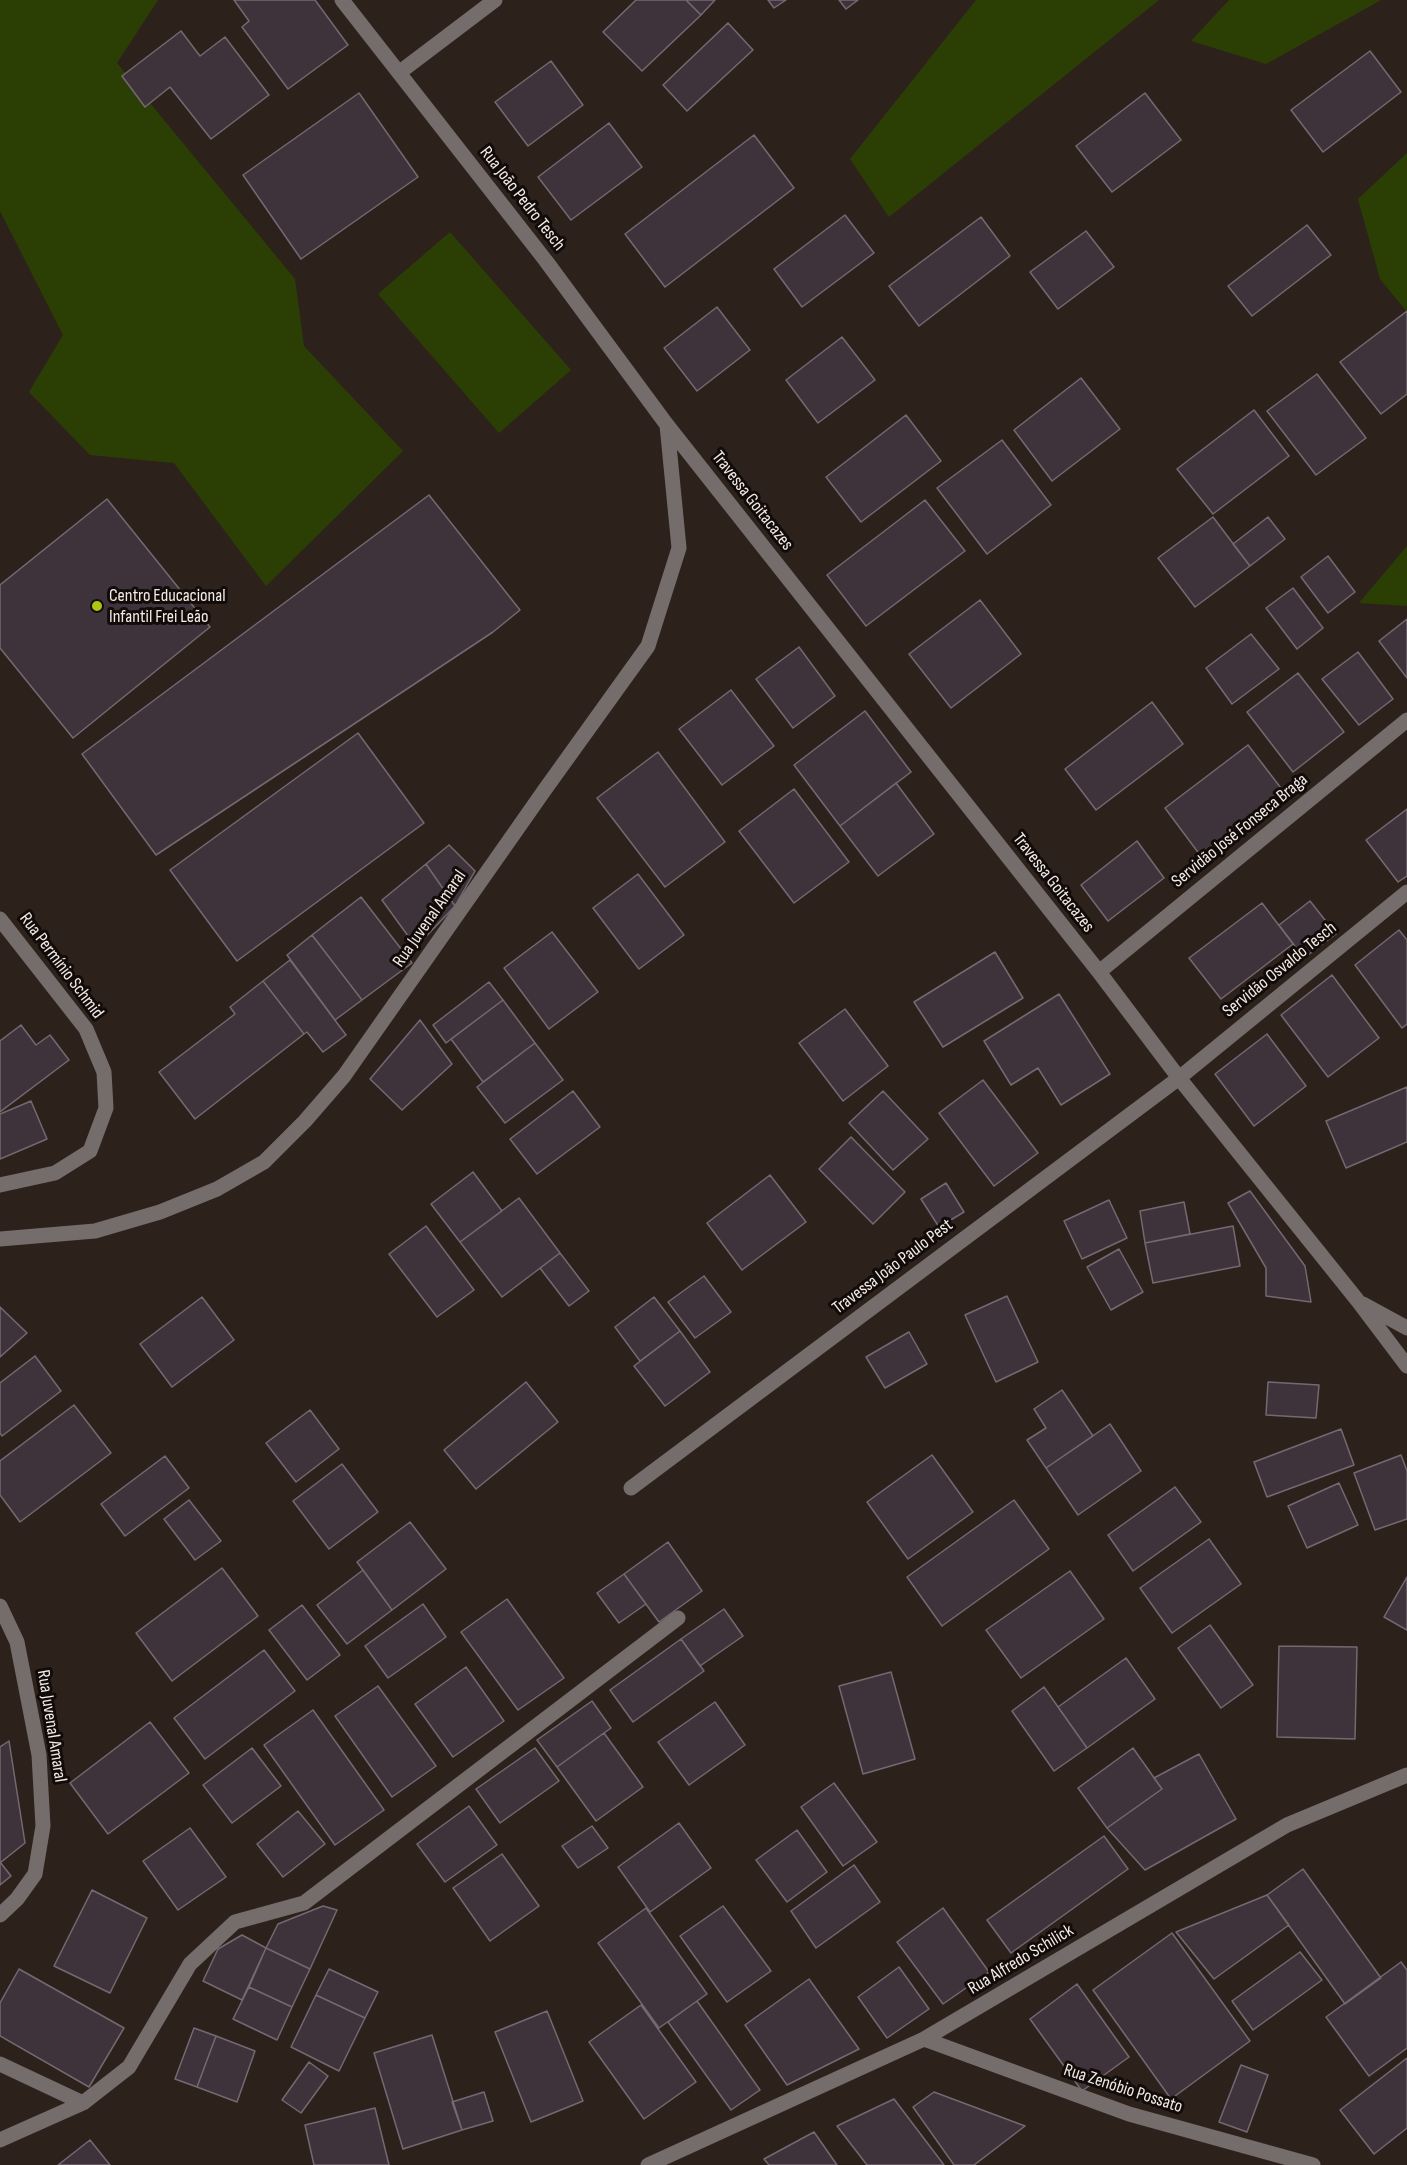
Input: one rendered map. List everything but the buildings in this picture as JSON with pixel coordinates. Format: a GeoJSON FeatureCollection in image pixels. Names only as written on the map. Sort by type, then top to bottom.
{"type":"FeatureCollection","features":[{"type":"Feature","properties":{"kind":"street","name":"Rua João Pedro Tesch"},"geometry":{"type":"LineString","coordinates":[[342,0],[546,261],[667,425]]}},
{"type":"Feature","properties":{"kind":"street"},"geometry":{"type":"LineString","coordinates":[[400,72],[495,0]]}},
{"type":"Feature","properties":{"kind":"street","name":"Travessa Goitacazes"},"geometry":{"type":"LineString","coordinates":[[667,425],[1407,1366]]}},
{"type":"Feature","properties":{"kind":"street","name":"Rua Juvenal Amaral"},"geometry":{"type":"LineString","coordinates":[[0,1239],[95,1231],[160,1212],[217,1189],[264,1162],[305,1121],[344,1076],[648,646],[679,548],[667,425]]}},
{"type":"Feature","properties":{"kind":"street","name":"Servidão José Fonseca Braga"},"geometry":{"type":"LineString","coordinates":[[1099,972],[1407,720]]}},
{"type":"Feature","properties":{"kind":"street","name":"Servidão Osvaldo Tesch"},"geometry":{"type":"LineString","coordinates":[[1179,1078],[1407,892]]}},
{"type":"Feature","properties":{"kind":"street","name":"Rua Permínio Schmid"},"geometry":{"type":"LineString","coordinates":[[0,919],[87,1029],[104,1072],[106,1108],[90,1151],[55,1173],[0,1185]]}},
{"type":"Feature","properties":{"kind":"street","name":"Travessa João Paulo Pest"},"geometry":{"type":"LineString","coordinates":[[631,1488],[1179,1078]]}},
{"type":"Feature","properties":{"kind":"street"},"geometry":{"type":"LineString","coordinates":[[1358,1301],[1407,1328]]}},
{"type":"Feature","properties":{"kind":"street","name":"Rua Juvenal Amaral"},"geometry":{"type":"LineString","coordinates":[[0,1606],[17,1642],[39,1755],[44,1826],[35,1874],[17,1899],[0,1915]]}},
{"type":"Feature","properties":{"kind":"street"},"geometry":{"type":"LineString","coordinates":[[0,2139],[83,2103],[129,2067],[190,1964],[235,1922],[304,1903],[678,1618]]}},
{"type":"Feature","properties":{"kind":"street","name":"Rua Alfredo Schilick"},"geometry":{"type":"LineString","coordinates":[[648,2165],[924,2040],[1287,1825],[1407,1775]]}},
{"type":"Feature","properties":{"kind":"street","name":"Rua Zenóbio Possato"},"geometry":{"type":"LineString","coordinates":[[924,2040],[1129,2115],[1313,2165]]}},
{"type":"Feature","properties":{"kind":"street"},"geometry":{"type":"LineString","coordinates":[[0,2064],[83,2103]]}},
{"type":"Feature","properties":{"kind":"green space"},"geometry":{"type":"Polygon","coordinates":[[[0,0],[158,0],[117,63],[295,279],[304,346],[403,451],[266,586],[174,463],[90,455],[29,392],[63,335],[0,211],[0,0]]]}},
{"type":"Feature","properties":{"kind":"green space"},"geometry":{"type":"Polygon","coordinates":[[[976,0],[1159,0],[889,217],[850,159],[976,0]]]}},
{"type":"Feature","properties":{"kind":"green space"},"geometry":{"type":"Polygon","coordinates":[[[1229,0],[1381,0],[1266,64],[1191,41],[1229,0]]]}},
{"type":"Feature","properties":{"kind":"green space"},"geometry":{"type":"Polygon","coordinates":[[[1407,153],[1407,312],[1380,279],[1358,199],[1407,153]]]}},
{"type":"Feature","properties":{"kind":"green space"},"geometry":{"type":"Polygon","coordinates":[[[450,232],[571,370],[499,433],[378,294],[450,232]]]}},
{"type":"Feature","properties":{"kind":"green space"},"geometry":{"type":"Polygon","coordinates":[[[1407,546],[1407,606],[1359,603],[1407,546]]]}},
{"type":"Feature","properties":{"kind":"place","name":"Centro Educacional Infantil Frei Leão"},"geometry":{"type":"Point","coordinates":[97,606]}}]}
